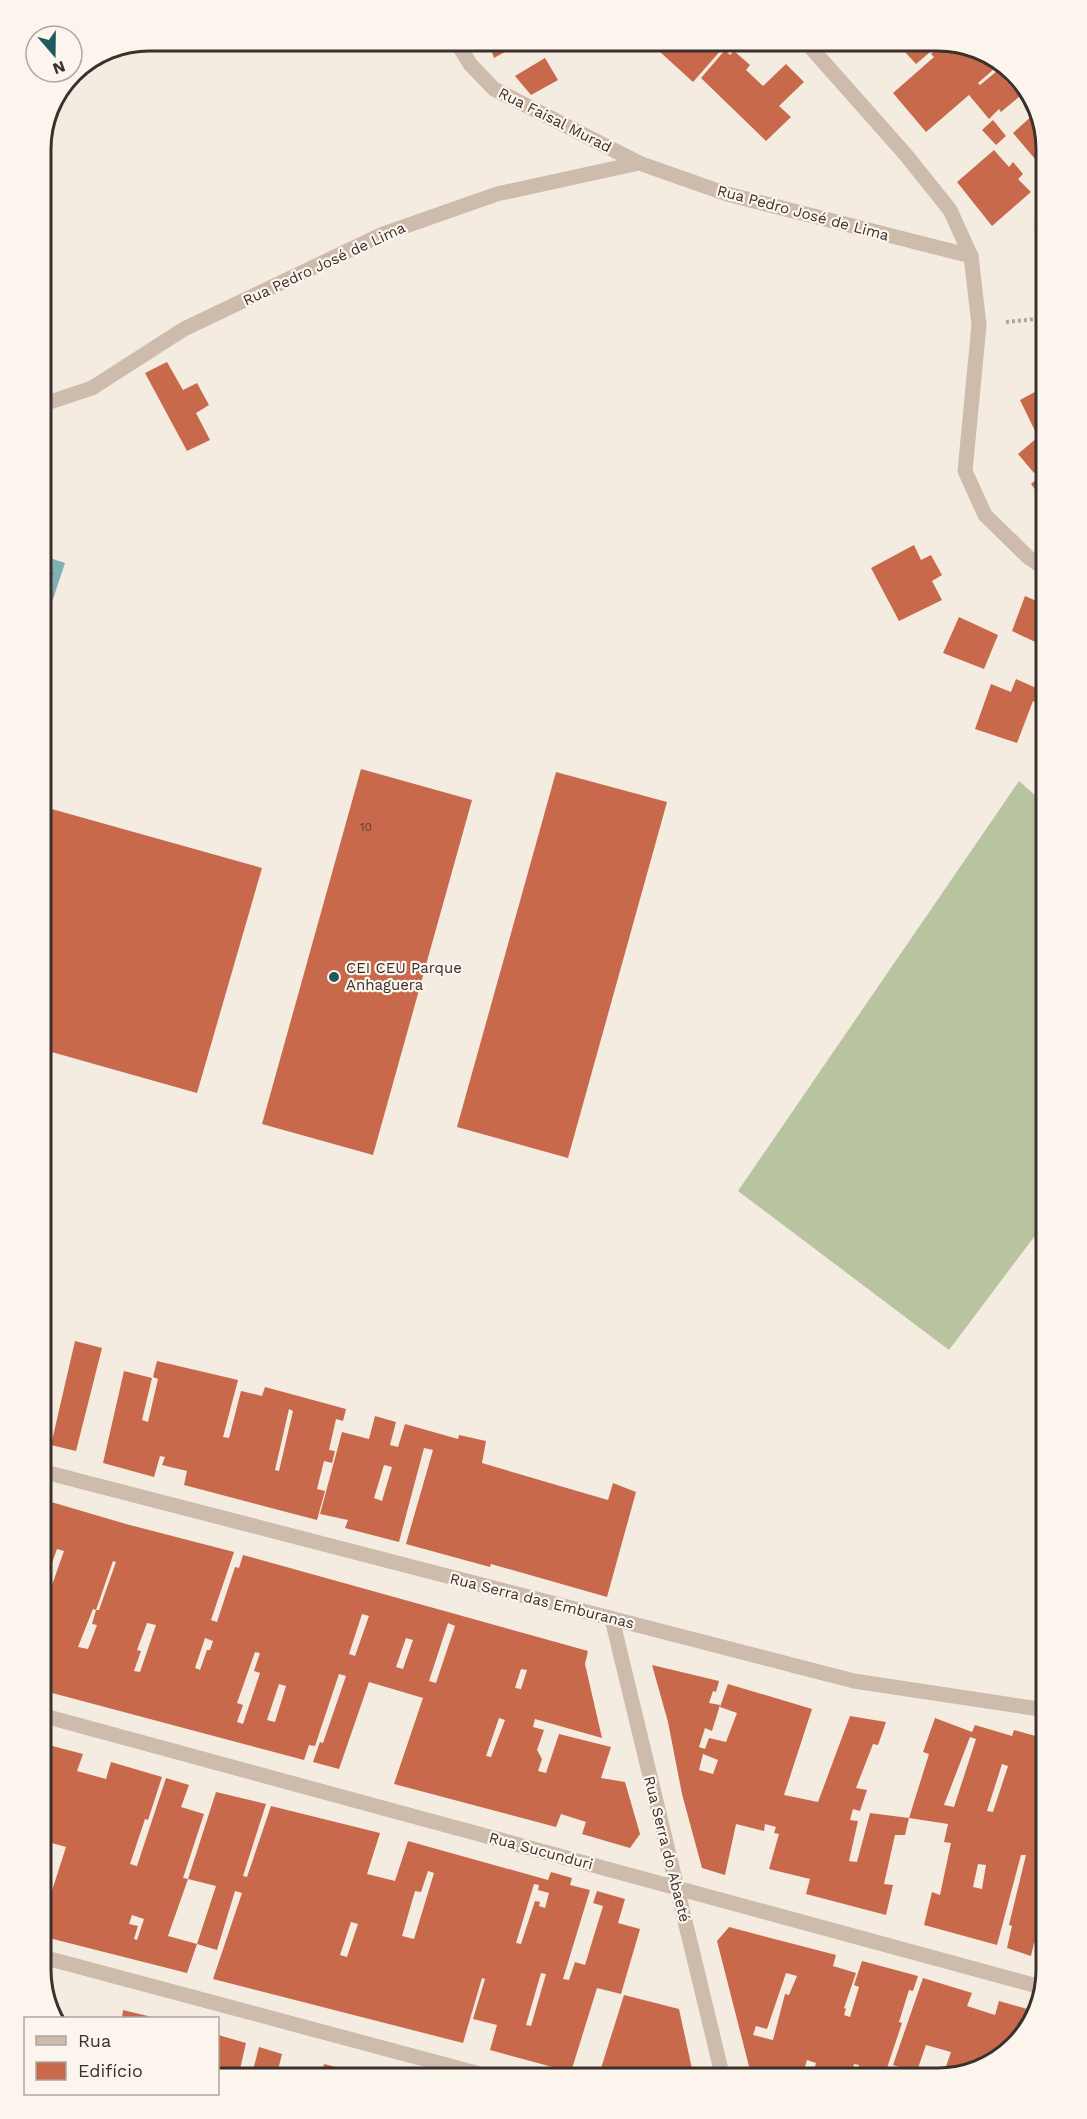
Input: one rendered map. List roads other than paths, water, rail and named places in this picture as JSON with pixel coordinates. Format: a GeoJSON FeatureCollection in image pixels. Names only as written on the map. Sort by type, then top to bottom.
{"type":"FeatureCollection","features":[{"type":"Feature","properties":{"kind":"street","name":"Rua Faisal Murad"},"geometry":{"type":"LineString","coordinates":[[462,51],[470,64],[494,89],[639,163]]}},
{"type":"Feature","properties":{"kind":"street"},"geometry":{"type":"LineString","coordinates":[[815,51],[906,155],[950,210],[972,256],[979,325],[965,471],[985,514],[1036,562]]}},
{"type":"Feature","properties":{"kind":"street","name":"Rua Pedro José de Lima"},"geometry":{"type":"LineString","coordinates":[[51,402],[92,388],[184,329],[384,234],[497,194],[639,163],[728,194],[972,256]]}},
{"type":"Feature","properties":{"kind":"street","name":"Rua Serra das Emburanas"},"geometry":{"type":"LineString","coordinates":[[51,1474],[854,1682],[1036,1708]]}},
{"type":"Feature","properties":{"kind":"street","name":"Rua Serra do Abaeté"},"geometry":{"type":"LineString","coordinates":[[612,1618],[721,2068]]}},
{"type":"Feature","properties":{"kind":"street","name":"Rua Sucunduri"},"geometry":{"type":"LineString","coordinates":[[51,1718],[1034,1985]]}},
{"type":"Feature","properties":{"kind":"street"},"geometry":{"type":"LineString","coordinates":[[51,1959],[458,2068]]}},
{"type":"Feature","properties":{"kind":"water"},"geometry":{"type":"Polygon","coordinates":[[[51,558],[65,563],[51,605],[51,558]]]}},
{"type":"Feature","properties":{"kind":"place","name":"CEI CEU Parque Anhaguera"},"geometry":{"type":"Point","coordinates":[334,977]}}]}
